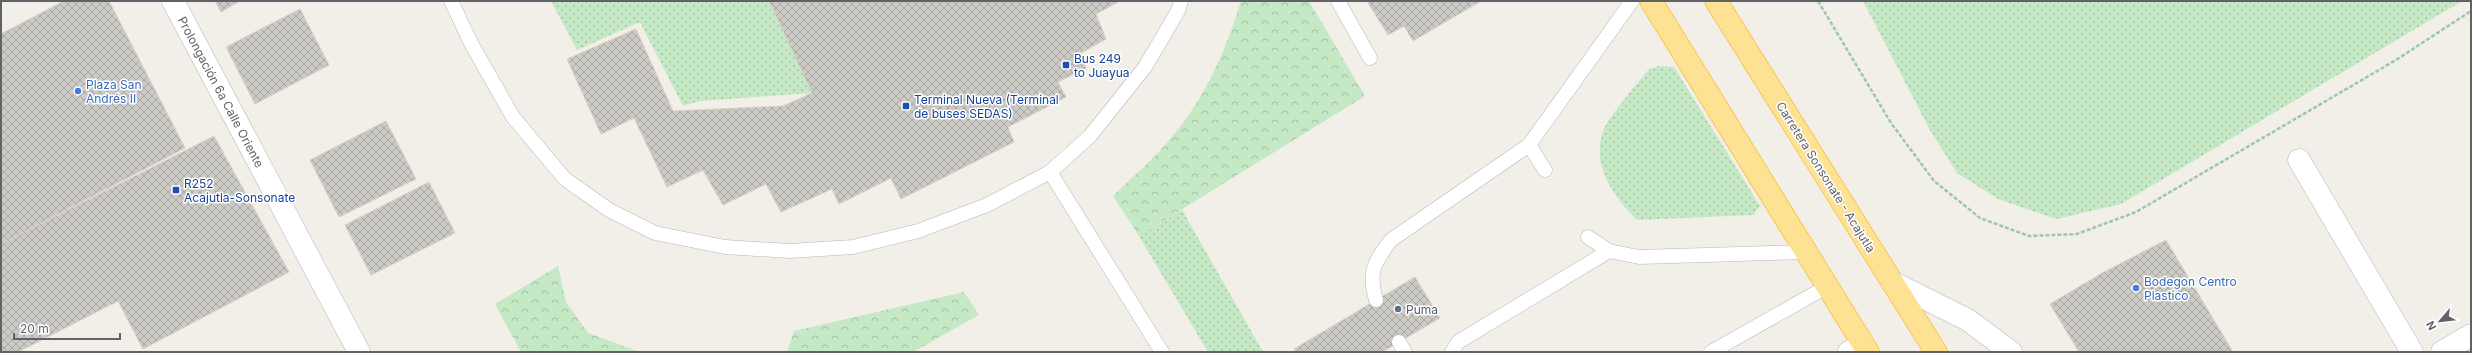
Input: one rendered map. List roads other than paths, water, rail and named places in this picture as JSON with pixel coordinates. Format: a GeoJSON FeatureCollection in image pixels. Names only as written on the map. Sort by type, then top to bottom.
{"type":"FeatureCollection","features":[{"type":"Feature","properties":{"kind":"highway"},"geometry":{"type":"LineString","coordinates":[[1651,1],[1828,286],[1860,350]]}},
{"type":"Feature","properties":{"kind":"highway","name":"Carretera Sonsonate - Acajutla"},"geometry":{"type":"LineString","coordinates":[[1716,1],[1936,352]]}},
{"type":"Feature","properties":{"kind":"street","name":"Prolongación 6a Calle Oriente"},"geometry":{"type":"LineString","coordinates":[[173,1],[359,352]]}},
{"type":"Feature","properties":{"kind":"street"},"geometry":{"type":"LineString","coordinates":[[2298,160],[2412,352]]}},
{"type":"Feature","properties":{"kind":"street"},"geometry":{"type":"LineString","coordinates":[[1892,282],[1968,320],[2011,352]]}},
{"type":"Feature","properties":{"kind":"street"},"geometry":{"type":"LineString","coordinates":[[2442,352],[2471,335]]}},
{"type":"Feature","properties":{"kind":"lane"},"geometry":{"type":"LineString","coordinates":[[451,1],[472,45],[513,117],[565,179],[609,210],[655,233],[725,247],[790,251],[853,248],[918,231],[987,205],[1050,172],[1090,136],[1145,67],[1178,11],[1181,1]]}},
{"type":"Feature","properties":{"kind":"lane"},"geometry":{"type":"LineString","coordinates":[[1338,1],[1370,58]]}},
{"type":"Feature","properties":{"kind":"lane"},"geometry":{"type":"LineString","coordinates":[[1376,300],[1371,282],[1376,260],[1391,240],[1529,145],[1632,1]]}},
{"type":"Feature","properties":{"kind":"lane"},"geometry":{"type":"LineString","coordinates":[[1529,145],[1545,170]]}},
{"type":"Feature","properties":{"kind":"lane"},"geometry":{"type":"LineString","coordinates":[[1050,172],[1162,352]]}},
{"type":"Feature","properties":{"kind":"lane"},"geometry":{"type":"LineString","coordinates":[[1588,237],[1609,251],[1639,257],[1807,252]]}},
{"type":"Feature","properties":{"kind":"lane"},"geometry":{"type":"LineString","coordinates":[[1452,352],[1458,342],[1609,251]]}},
{"type":"Feature","properties":{"kind":"lane"},"geometry":{"type":"LineString","coordinates":[[1711,352],[1828,286]]}},
{"type":"Feature","properties":{"kind":"place","name":"Bus 249 to Juayua"},"geometry":{"type":"Point","coordinates":[1066,65]}},
{"type":"Feature","properties":{"kind":"place","name":"Plaza San Andrés II"},"geometry":{"type":"Point","coordinates":[78,91]}},
{"type":"Feature","properties":{"kind":"place","name":"Terminal Nueva (Terminal de buses SEDAS)"},"geometry":{"type":"Point","coordinates":[906,106]}},
{"type":"Feature","properties":{"kind":"place","name":"R252 Acajutla-Sonsonate"},"geometry":{"type":"Point","coordinates":[176,190]}},
{"type":"Feature","properties":{"kind":"place","name":"Bodegon Centro Plastico"},"geometry":{"type":"Point","coordinates":[2136,288]}},
{"type":"Feature","properties":{"kind":"place","name":"Puma"},"geometry":{"type":"Point","coordinates":[1398,309]}}]}
